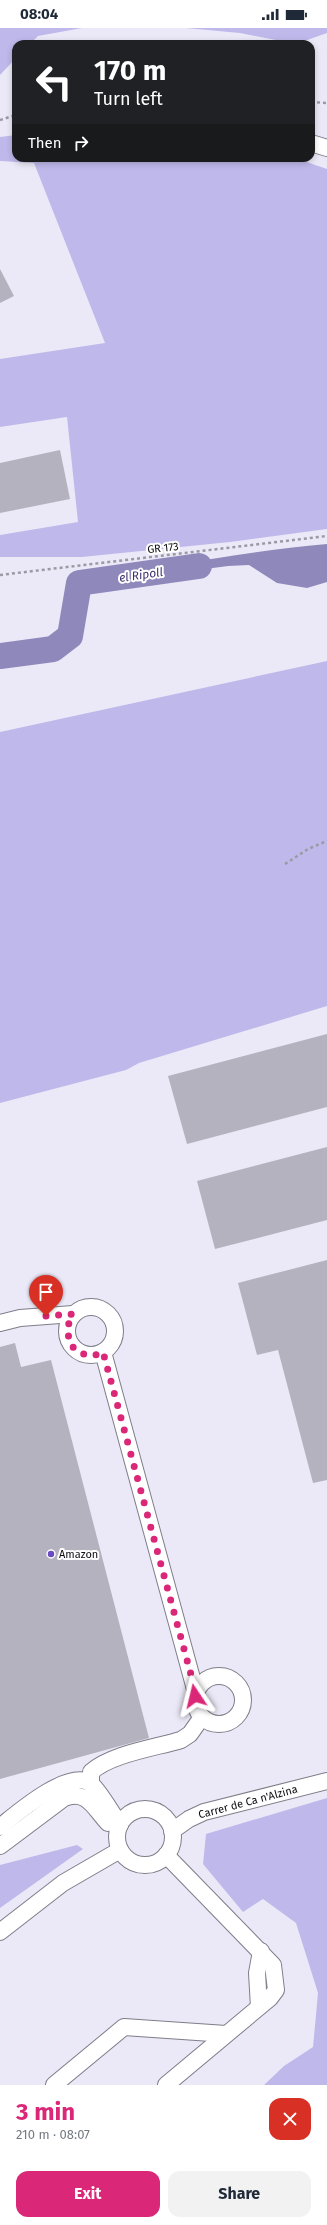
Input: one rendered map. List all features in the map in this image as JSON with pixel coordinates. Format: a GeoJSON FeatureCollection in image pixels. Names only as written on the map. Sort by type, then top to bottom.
{"type":"FeatureCollection","features":[{"type":"Feature","properties":{"kind":"street"},"geometry":{"type":"LineString","coordinates":[[315,144],[327,148]]}},
{"type":"Feature","properties":{"kind":"street"},"geometry":{"type":"LineString","coordinates":[[0,1331],[71,1318],[86,1307],[101,1309],[107,1314],[114,1327],[115,1336],[106,1349],[91,1356],[75,1350],[67,1336],[71,1318]]}},
{"type":"Feature","properties":{"kind":"street"},"geometry":{"type":"LineString","coordinates":[[0,1323],[20,1318],[71,1318]]}},
{"type":"Feature","properties":{"kind":"street"},"geometry":{"type":"LineString","coordinates":[[106,1349],[199,1688]]}},
{"type":"Feature","properties":{"kind":"street"},"geometry":{"type":"LineString","coordinates":[[222,1676],[235,1682],[243,1696],[240,1712],[227,1723],[211,1723],[202,1717],[195,1705],[199,1688],[207,1679],[222,1676]]}},
{"type":"Feature","properties":{"kind":"street"},"geometry":{"type":"LineString","coordinates":[[119,1829],[132,1812],[148,1809],[164,1816],[172,1831],[172,1844],[166,1855],[154,1864],[138,1864],[131,1861],[120,1850],[119,1829],[91,1784],[91,1772],[98,1766],[114,1759],[181,1740],[190,1734],[202,1717]]}},
{"type":"Feature","properties":{"kind":"street"},"geometry":{"type":"LineString","coordinates":[[0,1827],[34,1800],[58,1787],[70,1782],[83,1781],[91,1784]]}},
{"type":"Feature","properties":{"kind":"street","name":"Carrer de Ca n'Alzina"},"geometry":{"type":"LineString","coordinates":[[172,1831],[189,1819],[204,1812],[327,1781]]}},
{"type":"Feature","properties":{"kind":"street"},"geometry":{"type":"LineString","coordinates":[[0,1846],[64,1798],[74,1794],[84,1797],[119,1829]]}},
{"type":"Feature","properties":{"kind":"street"},"geometry":{"type":"LineString","coordinates":[[0,1932],[63,1883],[120,1850]]}},
{"type":"Feature","properties":{"kind":"street"},"geometry":{"type":"LineString","coordinates":[[166,1855],[261,1951],[258,1973],[259,2007],[166,2085]]}},
{"type":"Feature","properties":{"kind":"street"},"geometry":{"type":"LineString","coordinates":[[54,2085],[124,2027],[226,2034]]}},
{"type":"Feature","properties":{"kind":"path"},"geometry":{"type":"LineString","coordinates":[[315,102],[327,103]]}},
{"type":"Feature","properties":{"kind":"path"},"geometry":{"type":"LineString","coordinates":[[0,120],[12,116]]}},
{"type":"Feature","properties":{"kind":"path","name":"GR 173"},"geometry":{"type":"LineString","coordinates":[[0,575],[327,536]]}},
{"type":"Feature","properties":{"kind":"path"},"geometry":{"type":"LineString","coordinates":[[286,864],[303,852],[327,841]]}},
{"type":"Feature","properties":{"kind":"shaded area"},"geometry":{"type":"Polygon","coordinates":[[[0,28],[82,28],[38,36],[34,40],[12,40],[12,62],[0,75],[0,28]]]}},
{"type":"Feature","properties":{"kind":"shaded area"},"geometry":{"type":"Polygon","coordinates":[[[186,28],[327,28],[327,33],[307,40],[276,40],[240,33],[186,28]]]}},
{"type":"Feature","properties":{"kind":"shaded area"},"geometry":{"type":"Polygon","coordinates":[[[12,136],[12,162],[0,161],[0,137],[12,136]]]}},
{"type":"Feature","properties":{"kind":"shaded area"},"geometry":{"type":"Polygon","coordinates":[[[17,162],[307,162],[327,169],[327,529],[230,542],[82,557],[0,557],[0,535],[78,522],[67,417],[0,427],[0,359],[105,343],[34,163],[17,162]]]}},
{"type":"Feature","properties":{"kind":"shaded area"},"geometry":{"type":"Polygon","coordinates":[[[327,544],[327,582],[307,588],[277,583],[249,565],[228,566],[167,574],[164,571],[167,567],[207,560],[327,544]]]}},
{"type":"Feature","properties":{"kind":"shaded area"},"geometry":{"type":"Polygon","coordinates":[[[327,661],[327,1006],[139,1063],[126,1070],[0,1103],[0,732],[327,661]]]}},
{"type":"Feature","properties":{"kind":"shaded area"},"geometry":{"type":"Polygon","coordinates":[[[327,1798],[327,2085],[264,2085],[284,2066],[313,2047],[318,1993],[296,1923],[263,1899],[243,1912],[203,1864],[206,1834],[327,1798]]]}},
{"type":"Feature","properties":{"kind":"shaded area"},"geometry":{"type":"Polygon","coordinates":[[[77,1845],[83,1849],[0,1908],[0,1865],[77,1845]]]}},
{"type":"Feature","properties":{"kind":"building"},"geometry":{"type":"Polygon","coordinates":[[[0,269],[14,296],[0,303],[0,269]]]}},
{"type":"Feature","properties":{"kind":"building"},"geometry":{"type":"Polygon","coordinates":[[[60,450],[70,499],[0,513],[0,463],[60,450]]]}},
{"type":"Feature","properties":{"kind":"building"},"geometry":{"type":"Polygon","coordinates":[[[327,1034],[327,1107],[187,1144],[168,1076],[327,1034]]]}},
{"type":"Feature","properties":{"kind":"building"},"geometry":{"type":"Polygon","coordinates":[[[327,1147],[327,1220],[215,1249],[197,1181],[327,1147]]]}},
{"type":"Feature","properties":{"kind":"building"},"geometry":{"type":"Polygon","coordinates":[[[327,1260],[327,1480],[313,1483],[278,1350],[257,1355],[238,1283],[327,1260]]]}},
{"type":"Feature","properties":{"kind":"building","name":"Amazon"},"geometry":{"type":"Polygon","coordinates":[[[15,1343],[21,1367],[51,1360],[149,1738],[0,1779],[0,1347],[15,1343]]]}},
{"type":"Feature","properties":{"kind":"waterway","name":"el Ripoll"},"geometry":{"type":"LineString","coordinates":[[0,656],[53,649],[70,636],[79,583],[199,566]]}},
{"type":"Feature","properties":{"kind":"place","name":"Amazon"},"geometry":{"type":"Point","coordinates":[51,1554]}},
{"type":"Feature","properties":{"kind":"route"},"geometry":{"type":"LineString","coordinates":[[46,1316],[73,1314],[67,1328],[67,1336],[70,1344],[75,1350],[91,1356],[103,1352],[196,1693],[195,1696]]}}]}
